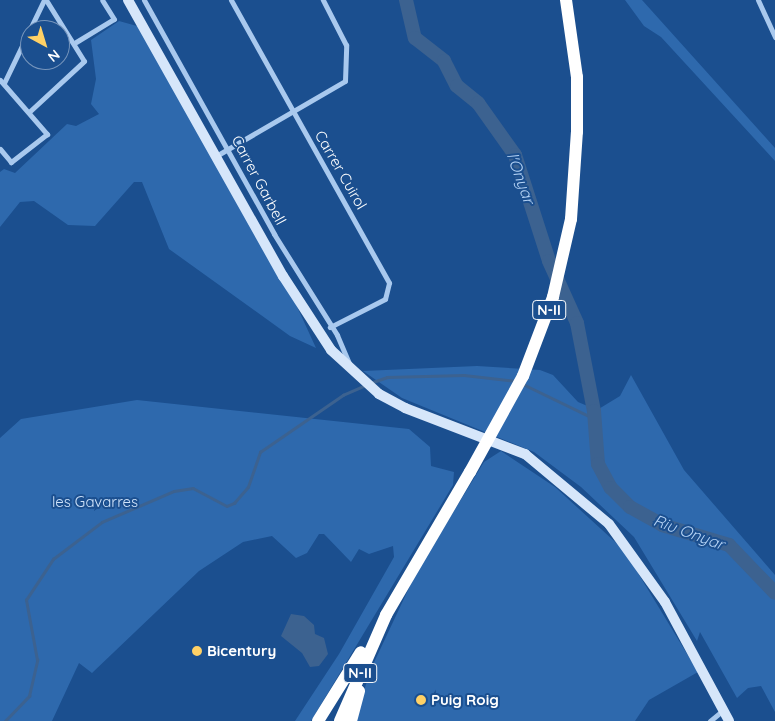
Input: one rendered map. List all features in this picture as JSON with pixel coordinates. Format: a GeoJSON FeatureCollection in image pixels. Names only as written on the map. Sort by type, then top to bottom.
{"type":"FeatureCollection","features":[{"type":"Feature","properties":{"kind":"highway","name":"N-II"},"geometry":{"type":"LineString","coordinates":[[340,721],[391,606],[470,472],[523,376],[553,296],[571,219],[577,132],[577,77],[566,0]]}},
{"type":"Feature","properties":{"kind":"highway"},"geometry":{"type":"LineString","coordinates":[[318,721],[391,606]]}},
{"type":"Feature","properties":{"kind":"highway"},"geometry":{"type":"LineString","coordinates":[[351,721],[381,625]]}},
{"type":"Feature","properties":{"kind":"main road"},"geometry":{"type":"LineString","coordinates":[[128,0],[311,323],[350,370],[379,394],[405,408],[525,454],[609,524],[665,602],[730,721]]}},
{"type":"Feature","properties":{"kind":"street"},"geometry":{"type":"LineString","coordinates":[[0,149],[11,162],[47,134],[2,81],[45,0],[76,42],[84,60],[29,112]]}},
{"type":"Feature","properties":{"kind":"street"},"geometry":{"type":"LineString","coordinates":[[76,42],[114,18],[102,0]]}},
{"type":"Feature","properties":{"kind":"street","name":"Carrer Garbell"},"geometry":{"type":"LineString","coordinates":[[144,0],[330,327],[350,358],[350,370]]}},
{"type":"Feature","properties":{"kind":"street","name":"Carrer Cuirol"},"geometry":{"type":"LineString","coordinates":[[231,0],[389,283],[385,299],[330,327]]}},
{"type":"Feature","properties":{"kind":"street"},"geometry":{"type":"LineString","coordinates":[[216,156],[344,81],[346,74],[346,46],[323,0]]}},
{"type":"Feature","properties":{"kind":"street"},"geometry":{"type":"LineString","coordinates":[[758,0],[775,37]]}},
{"type":"Feature","properties":{"kind":"street"},"geometry":{"type":"LineString","coordinates":[[710,721],[724,709]]}},
{"type":"Feature","properties":{"kind":"green space"},"geometry":{"type":"Polygon","coordinates":[[[625,0],[642,0],[775,148],[775,161],[661,37],[644,26],[625,0]]]}},
{"type":"Feature","properties":{"kind":"green space"},"geometry":{"type":"Polygon","coordinates":[[[119,21],[144,28],[283,276],[316,348],[290,336],[169,249],[142,182],[134,182],[95,226],[68,225],[34,201],[20,202],[0,227],[0,172],[4,169],[15,173],[67,124],[76,126],[99,114],[91,104],[96,79],[91,40],[119,21]]]}},
{"type":"Feature","properties":{"kind":"green space"},"geometry":{"type":"Polygon","coordinates":[[[477,366],[540,370],[553,375],[578,402],[597,410],[620,396],[631,375],[684,470],[775,575],[775,712],[761,686],[748,688],[737,698],[700,632],[697,641],[634,537],[581,487],[534,452],[402,398],[363,371],[477,366]]]}},
{"type":"Feature","properties":{"kind":"green space","name":"les Gavarres"},"geometry":{"type":"Polygon","coordinates":[[[137,400],[409,429],[430,447],[431,466],[454,472],[453,485],[311,721],[295,721],[339,654],[394,557],[393,546],[369,554],[359,549],[351,562],[324,534],[319,534],[307,553],[296,558],[272,536],[243,542],[199,571],[92,673],[79,663],[52,721],[0,721],[0,438],[21,419],[137,400]]]}},
{"type":"Feature","properties":{"kind":"green space"},"geometry":{"type":"Polygon","coordinates":[[[501,451],[555,487],[624,550],[698,672],[649,700],[635,721],[355,721],[370,671],[416,573],[484,462],[501,451]]]}},
{"type":"Feature","properties":{"kind":"shaded area"},"geometry":{"type":"Polygon","coordinates":[[[291,614],[304,616],[314,625],[315,634],[324,638],[328,654],[319,666],[310,667],[302,653],[281,636],[291,614]]]}},
{"type":"Feature","properties":{"kind":"waterway","name":"l'Onyar"},"geometry":{"type":"LineString","coordinates":[[406,0],[415,38],[444,61],[457,86],[478,103],[515,155],[549,261],[577,323],[594,411],[598,464],[611,488],[630,507],[662,525],[729,545],[775,593]]}},
{"type":"Feature","properties":{"kind":"waterway"},"geometry":{"type":"LineString","coordinates":[[370,383],[387,377],[464,375],[516,381]]}},
{"type":"Feature","properties":{"kind":"waterway"},"geometry":{"type":"LineString","coordinates":[[523,384],[595,419]]}},
{"type":"Feature","properties":{"kind":"waterway"},"geometry":{"type":"LineString","coordinates":[[5,721],[29,696],[37,660],[26,600],[53,559],[102,522],[174,491],[193,488],[227,506],[234,503],[248,487],[260,452],[343,395],[365,385]]}},
{"type":"Feature","properties":{"kind":"place","name":"Bicentury"},"geometry":{"type":"Point","coordinates":[197,651]}},
{"type":"Feature","properties":{"kind":"place","name":"Puig Roig"},"geometry":{"type":"Point","coordinates":[421,700]}},
{"type":"Feature","properties":{"kind":"water label","name":"Riu Onyar"},"geometry":{"type":"Point","coordinates":[689,532]}}]}
